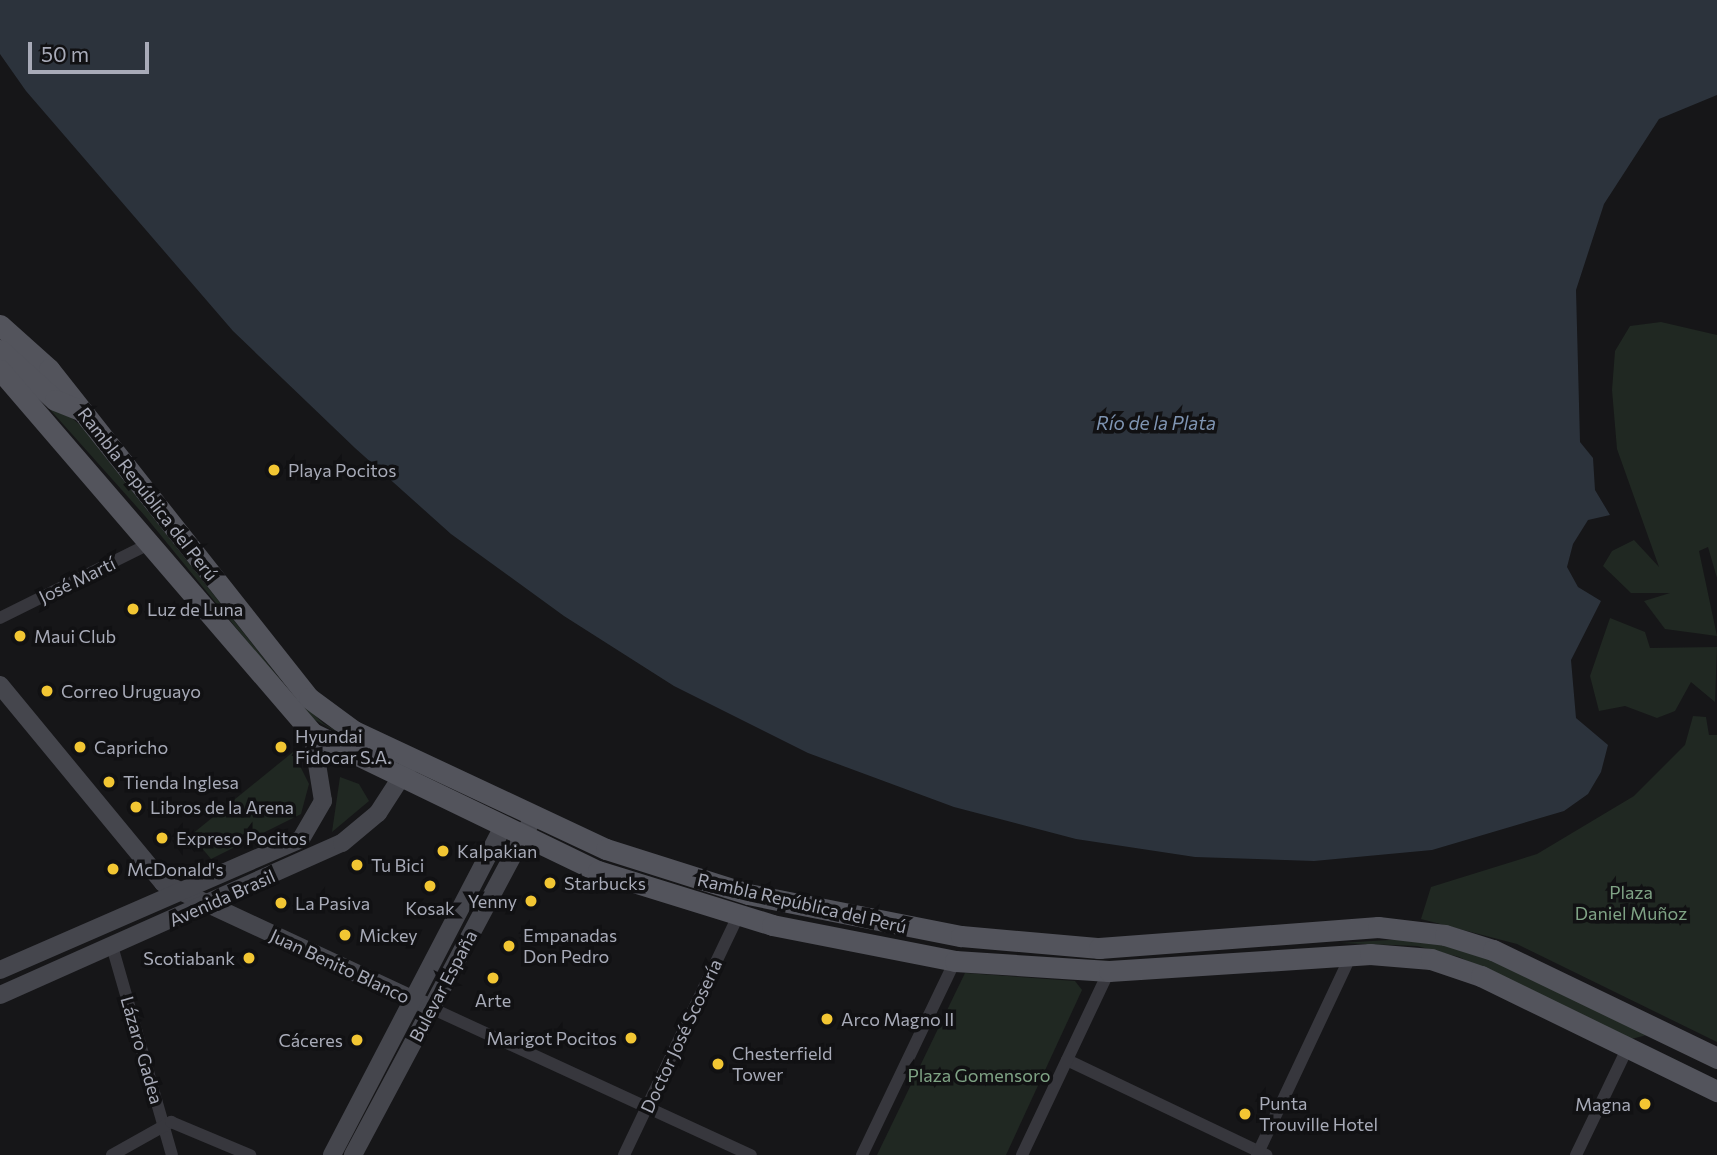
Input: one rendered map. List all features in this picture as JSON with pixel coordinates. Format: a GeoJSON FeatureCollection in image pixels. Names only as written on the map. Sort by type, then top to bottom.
{"type":"FeatureCollection","features":[{"type":"Feature","properties":{"kind":"main road","name":"Rambla República del Perú"},"geometry":{"type":"LineString","coordinates":[[0,324],[83,411],[309,698],[354,731],[533,817],[723,888],[931,933],[1099,948],[1378,927],[1444,935],[1493,950],[1717,1058]]}},
{"type":"Feature","properties":{"kind":"main road"},"geometry":{"type":"LineString","coordinates":[[0,350],[55,400],[83,411]]}},
{"type":"Feature","properties":{"kind":"main road","name":"Rambla República del Perú"},"geometry":{"type":"LineString","coordinates":[[0,370],[153,542],[312,733],[401,781],[523,839],[738,916],[955,961],[1109,971],[1351,955],[1406,955],[1457,965],[1717,1091]]}},
{"type":"Feature","properties":{"kind":"main road"},"geometry":{"type":"LineString","coordinates":[[1628,1048],[1651,1042],[1717,1073]]}},
{"type":"Feature","properties":{"kind":"street","name":"José Martí"},"geometry":{"type":"LineString","coordinates":[[0,618],[153,542]]}},
{"type":"Feature","properties":{"kind":"street","name":"Juan Benito Blanco"},"geometry":{"type":"LineString","coordinates":[[0,685],[143,864],[179,893],[751,1155]]}},
{"type":"Feature","properties":{"kind":"street","name":"Avenida Brasil"},"geometry":{"type":"LineString","coordinates":[[0,970],[179,893],[308,831],[324,790],[312,733]]}},
{"type":"Feature","properties":{"kind":"street","name":"Avenida Brasil"},"geometry":{"type":"LineString","coordinates":[[0,995],[342,843],[401,781],[412,759]]}},
{"type":"Feature","properties":{"kind":"street","name":"Bulevar España"},"geometry":{"type":"LineString","coordinates":[[353,1155],[533,817]]}},
{"type":"Feature","properties":{"kind":"street","name":"Bulevar España"},"geometry":{"type":"LineString","coordinates":[[332,1155],[502,829]]}},
{"type":"Feature","properties":{"kind":"street","name":"Doctor José Scosería"},"geometry":{"type":"LineString","coordinates":[[624,1155],[738,916]]}},
{"type":"Feature","properties":{"kind":"street","name":"Lázaro Gadea"},"geometry":{"type":"LineString","coordinates":[[112,946],[172,1155]]}},
{"type":"Feature","properties":{"kind":"street"},"geometry":{"type":"LineString","coordinates":[[1067,1060],[1261,1154],[1351,955]]}},
{"type":"Feature","properties":{"kind":"street"},"geometry":{"type":"LineString","coordinates":[[862,1155],[955,961]]}},
{"type":"Feature","properties":{"kind":"street"},"geometry":{"type":"LineString","coordinates":[[1022,1155],[1109,971]]}},
{"type":"Feature","properties":{"kind":"street"},"geometry":{"type":"LineString","coordinates":[[1576,1155],[1628,1048]]}},
{"type":"Feature","properties":{"kind":"street"},"geometry":{"type":"LineString","coordinates":[[112,1155],[162,1122],[190,1126],[250,1155]]}},
{"type":"Feature","properties":{"kind":"green space"},"geometry":{"type":"Polygon","coordinates":[[[1661,322],[1717,335],[1717,578],[1708,547],[1699,551],[1717,636],[1665,629],[1644,601],[1670,593],[1631,593],[1603,566],[1612,551],[1634,540],[1659,567],[1617,449],[1612,390],[1615,351],[1630,326],[1661,322]]]}},
{"type":"Feature","properties":{"kind":"green space"},"geometry":{"type":"Polygon","coordinates":[[[5,359],[81,426],[291,693],[324,724],[364,747],[308,716],[145,516],[5,359]]]}},
{"type":"Feature","properties":{"kind":"green space"},"geometry":{"type":"Polygon","coordinates":[[[1610,618],[1645,632],[1650,648],[1717,647],[1715,702],[1691,682],[1675,711],[1657,718],[1625,706],[1599,711],[1590,676],[1610,618]]]}},
{"type":"Feature","properties":{"kind":"green space","name":"Plaza Daniel Muñoz"},"geometry":{"type":"Polygon","coordinates":[[[1693,716],[1706,717],[1709,735],[1717,735],[1717,1042],[1517,944],[1421,919],[1431,887],[1537,854],[1634,796],[1685,745],[1693,716]]]}},
{"type":"Feature","properties":{"kind":"green space"},"geometry":{"type":"Polygon","coordinates":[[[293,752],[309,784],[301,814],[211,859],[191,835],[293,752]]]}},
{"type":"Feature","properties":{"kind":"green space"},"geometry":{"type":"Polygon","coordinates":[[[340,777],[359,784],[369,801],[332,832],[340,777]]]}},
{"type":"Feature","properties":{"kind":"green space"},"geometry":{"type":"Polygon","coordinates":[[[1404,939],[1471,950],[1717,1066],[1717,1069],[1647,1035],[1631,1039],[1459,957],[1417,946],[1340,943],[1404,939]]]}},
{"type":"Feature","properties":{"kind":"green space","name":"Plaza Gomensoro"},"geometry":{"type":"Polygon","coordinates":[[[965,973],[1075,981],[1082,990],[1006,1155],[877,1155],[965,973]]]}},
{"type":"Feature","properties":{"kind":"water","name":"Río de la Plata"},"geometry":{"type":"Polygon","coordinates":[[[0,0],[1717,0],[1717,95],[1659,119],[1604,204],[1576,290],[1580,442],[1593,458],[1595,490],[1610,515],[1588,520],[1573,544],[1567,567],[1578,587],[1601,601],[1571,660],[1576,718],[1608,745],[1601,772],[1588,794],[1564,811],[1432,850],[1314,861],[1195,857],[1076,839],[954,807],[808,753],[674,686],[564,616],[451,534],[355,448],[233,331],[26,91],[0,54],[0,0]]]}},
{"type":"Feature","properties":{"kind":"place","name":"Playa Pocitos"},"geometry":{"type":"Point","coordinates":[274,470]}},
{"type":"Feature","properties":{"kind":"place","name":"Luz de Luna"},"geometry":{"type":"Point","coordinates":[133,609]}},
{"type":"Feature","properties":{"kind":"place","name":"Maui Club"},"geometry":{"type":"Point","coordinates":[20,636]}},
{"type":"Feature","properties":{"kind":"place","name":"Correo Uruguayo"},"geometry":{"type":"Point","coordinates":[47,691]}},
{"type":"Feature","properties":{"kind":"place","name":"Capricho"},"geometry":{"type":"Point","coordinates":[80,747]}},
{"type":"Feature","properties":{"kind":"place","name":"Hyundai Fidocar S.A."},"geometry":{"type":"Point","coordinates":[281,747]}},
{"type":"Feature","properties":{"kind":"place","name":"Tienda Inglesa"},"geometry":{"type":"Point","coordinates":[109,782]}},
{"type":"Feature","properties":{"kind":"place","name":"Libros de la Arena"},"geometry":{"type":"Point","coordinates":[136,807]}},
{"type":"Feature","properties":{"kind":"place","name":"Expreso Pocitos"},"geometry":{"type":"Point","coordinates":[162,838]}},
{"type":"Feature","properties":{"kind":"place","name":"Kalpakian"},"geometry":{"type":"Point","coordinates":[443,851]}},
{"type":"Feature","properties":{"kind":"place","name":"Tu Bici"},"geometry":{"type":"Point","coordinates":[357,865]}},
{"type":"Feature","properties":{"kind":"place","name":"McDonald's"},"geometry":{"type":"Point","coordinates":[113,869]}},
{"type":"Feature","properties":{"kind":"place","name":"Starbucks"},"geometry":{"type":"Point","coordinates":[550,883]}},
{"type":"Feature","properties":{"kind":"place","name":"Kosak"},"geometry":{"type":"Point","coordinates":[430,886]}},
{"type":"Feature","properties":{"kind":"place","name":"Yenny"},"geometry":{"type":"Point","coordinates":[531,901]}},
{"type":"Feature","properties":{"kind":"place","name":"La Pasiva"},"geometry":{"type":"Point","coordinates":[281,903]}},
{"type":"Feature","properties":{"kind":"place","name":"Mickey"},"geometry":{"type":"Point","coordinates":[345,935]}},
{"type":"Feature","properties":{"kind":"place","name":"Empanadas Don Pedro"},"geometry":{"type":"Point","coordinates":[509,946]}},
{"type":"Feature","properties":{"kind":"place","name":"Scotiabank"},"geometry":{"type":"Point","coordinates":[249,958]}},
{"type":"Feature","properties":{"kind":"place","name":"Arte"},"geometry":{"type":"Point","coordinates":[493,978]}},
{"type":"Feature","properties":{"kind":"place","name":"Arco Magno II"},"geometry":{"type":"Point","coordinates":[827,1019]}},
{"type":"Feature","properties":{"kind":"place","name":"Marigot Pocitos"},"geometry":{"type":"Point","coordinates":[631,1038]}},
{"type":"Feature","properties":{"kind":"place","name":"Cáceres"},"geometry":{"type":"Point","coordinates":[357,1040]}},
{"type":"Feature","properties":{"kind":"place","name":"Chesterfield Tower"},"geometry":{"type":"Point","coordinates":[718,1064]}},
{"type":"Feature","properties":{"kind":"place","name":"Magna"},"geometry":{"type":"Point","coordinates":[1645,1104]}},
{"type":"Feature","properties":{"kind":"place","name":"Punta Trouville Hotel"},"geometry":{"type":"Point","coordinates":[1245,1114]}}]}
